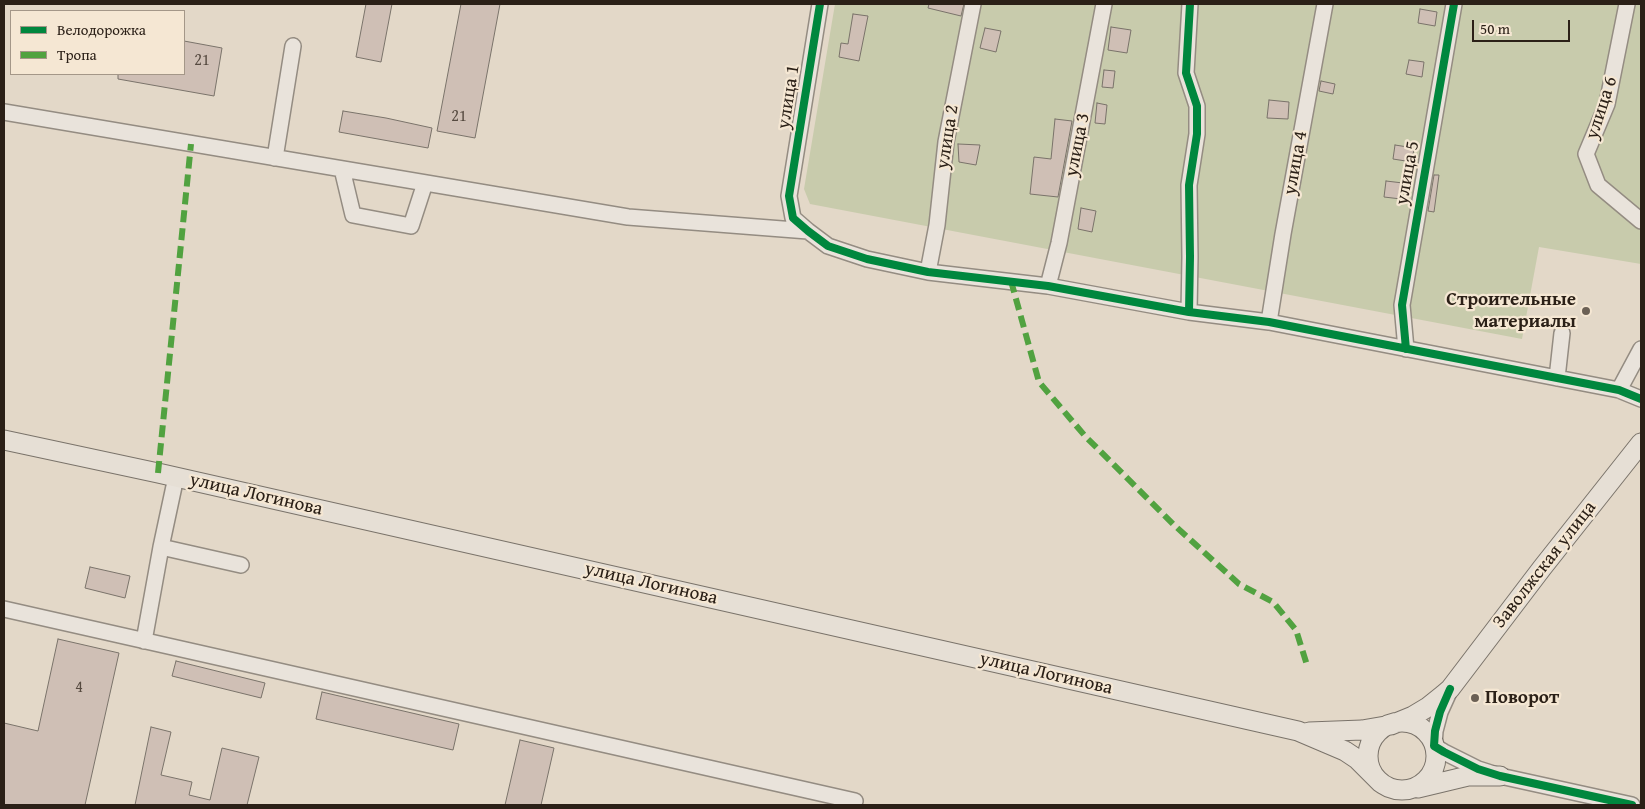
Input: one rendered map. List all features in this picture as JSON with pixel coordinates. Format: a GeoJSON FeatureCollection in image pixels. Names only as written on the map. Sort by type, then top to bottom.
{"type":"FeatureCollection","features":[{"type":"Feature","properties":{"kind":"main road","name":"улица Логинова"},"geometry":{"type":"LineString","coordinates":[[4,440],[176,477],[1298,731]]}},
{"type":"Feature","properties":{"kind":"main road","name":"Заволжская улица"},"geometry":{"type":"LineString","coordinates":[[1390,725],[1413,716],[1428,707],[1450,689],[1542,568],[1641,443]]}},
{"type":"Feature","properties":{"kind":"main road"},"geometry":{"type":"LineString","coordinates":[[1298,731],[1335,732],[1362,730],[1399,722],[1418,726],[1427,732],[1434,746],[1436,761],[1428,780],[1410,790]]}},
{"type":"Feature","properties":{"kind":"main road"},"geometry":{"type":"LineString","coordinates":[[1381,783],[1370,769],[1369,751],[1371,742],[1376,735],[1390,725]]}},
{"type":"Feature","properties":{"kind":"main road"},"geometry":{"type":"LineString","coordinates":[[1298,731],[1344,751],[1357,759],[1381,783],[1389,788],[1410,790],[1468,776],[1500,776]]}},
{"type":"Feature","properties":{"kind":"street","name":"улица 1"},"geometry":{"type":"LineString","coordinates":[[808,231],[793,218],[789,196],[820,4]]}},
{"type":"Feature","properties":{"kind":"street","name":"улица 2"},"geometry":{"type":"LineString","coordinates":[[928,272],[937,225],[948,134],[973,4]]}},
{"type":"Feature","properties":{"kind":"street","name":"улица 3"},"geometry":{"type":"LineString","coordinates":[[1048,286],[1059,243],[1104,4]]}},
{"type":"Feature","properties":{"kind":"street"},"geometry":{"type":"LineString","coordinates":[[1189,312],[1189,185],[1197,134],[1197,106],[1186,72],[1190,4]]}},
{"type":"Feature","properties":{"kind":"street","name":"улица 4"},"geometry":{"type":"LineString","coordinates":[[1269,322],[1279,254],[1325,4]]}},
{"type":"Feature","properties":{"kind":"street","name":"улица 5"},"geometry":{"type":"LineString","coordinates":[[1406,349],[1402,304],[1454,4]]}},
{"type":"Feature","properties":{"kind":"street","name":"улица 6"},"geometry":{"type":"LineString","coordinates":[[1628,4],[1608,104],[1586,154],[1598,186],[1641,221]]}},
{"type":"Feature","properties":{"kind":"street"},"geometry":{"type":"LineString","coordinates":[[275,158],[293,46]]}},
{"type":"Feature","properties":{"kind":"street"},"geometry":{"type":"LineString","coordinates":[[4,112],[628,218],[808,231],[828,246],[867,259],[928,272],[1048,286],[1189,312],[1269,322],[1619,390],[1641,399]]}},
{"type":"Feature","properties":{"kind":"street"},"geometry":{"type":"LineString","coordinates":[[342,169],[353,215],[410,226],[425,183]]}},
{"type":"Feature","properties":{"kind":"street"},"geometry":{"type":"LineString","coordinates":[[1557,378],[1562,333]]}},
{"type":"Feature","properties":{"kind":"street"},"geometry":{"type":"LineString","coordinates":[[1619,390],[1641,350]]}},
{"type":"Feature","properties":{"kind":"street"},"geometry":{"type":"LineString","coordinates":[[144,641],[176,477]]}},
{"type":"Feature","properties":{"kind":"street"},"geometry":{"type":"LineString","coordinates":[[161,548],[241,565]]}},
{"type":"Feature","properties":{"kind":"street"},"geometry":{"type":"LineString","coordinates":[[4,609],[855,801]]}},
{"type":"Feature","properties":{"kind":"street"},"geometry":{"type":"LineString","coordinates":[[1450,689],[1437,723],[1434,746],[1465,763],[1500,776],[1632,805]]}},
{"type":"Feature","properties":{"kind":"green space"},"geometry":{"type":"Polygon","coordinates":[[[835,4],[1641,4],[1641,264],[1539,247],[1522,339],[810,204],[804,189],[835,4]]]}},
{"type":"Feature","properties":{"kind":"building"},"geometry":{"type":"Polygon","coordinates":[[[366,4],[392,4],[381,62],[356,57],[366,4]]]}},
{"type":"Feature","properties":{"kind":"building"},"geometry":{"type":"Polygon","coordinates":[[[461,4],[500,4],[475,138],[437,131],[461,4]]]}},
{"type":"Feature","properties":{"kind":"building"},"geometry":{"type":"Polygon","coordinates":[[[929,4],[964,4],[961,16],[928,8],[929,4]]]}},
{"type":"Feature","properties":{"kind":"building"},"geometry":{"type":"Polygon","coordinates":[[[1420,9],[1437,12],[1435,26],[1418,23],[1420,9]]]}},
{"type":"Feature","properties":{"kind":"building"},"geometry":{"type":"Polygon","coordinates":[[[853,14],[868,16],[859,61],[839,57],[841,43],[848,44],[853,14]]]}},
{"type":"Feature","properties":{"kind":"building"},"geometry":{"type":"Polygon","coordinates":[[[1111,27],[1131,30],[1127,53],[1108,50],[1111,27]]]}},
{"type":"Feature","properties":{"kind":"building"},"geometry":{"type":"Polygon","coordinates":[[[985,28],[1001,31],[996,52],[980,48],[985,28]]]}},
{"type":"Feature","properties":{"kind":"building"},"geometry":{"type":"Polygon","coordinates":[[[185,41],[222,48],[214,96],[118,79],[118,75],[185,75],[185,41]]]}},
{"type":"Feature","properties":{"kind":"building"},"geometry":{"type":"Polygon","coordinates":[[[1409,60],[1424,62],[1422,77],[1406,74],[1409,60]]]}},
{"type":"Feature","properties":{"kind":"building"},"geometry":{"type":"Polygon","coordinates":[[[1104,70],[1115,71],[1113,88],[1102,87],[1104,70]]]}},
{"type":"Feature","properties":{"kind":"building"},"geometry":{"type":"Polygon","coordinates":[[[1321,81],[1335,84],[1333,94],[1319,91],[1321,81]]]}},
{"type":"Feature","properties":{"kind":"building"},"geometry":{"type":"Polygon","coordinates":[[[1269,100],[1289,102],[1288,119],[1267,118],[1269,100]]]}},
{"type":"Feature","properties":{"kind":"building"},"geometry":{"type":"Polygon","coordinates":[[[1097,103],[1107,105],[1105,124],[1095,123],[1097,103]]]}},
{"type":"Feature","properties":{"kind":"building"},"geometry":{"type":"Polygon","coordinates":[[[343,111],[432,128],[428,148],[339,132],[343,111]]]}},
{"type":"Feature","properties":{"kind":"building"},"geometry":{"type":"Polygon","coordinates":[[[1055,119],[1072,121],[1058,197],[1030,194],[1034,157],[1051,159],[1055,119]]]}},
{"type":"Feature","properties":{"kind":"building"},"geometry":{"type":"Polygon","coordinates":[[[958,144],[980,145],[976,165],[959,162],[958,144]]]}},
{"type":"Feature","properties":{"kind":"building"},"geometry":{"type":"Polygon","coordinates":[[[1395,145],[1414,148],[1412,162],[1393,159],[1395,145]]]}},
{"type":"Feature","properties":{"kind":"building"},"geometry":{"type":"Polygon","coordinates":[[[1434,175],[1439,175],[1434,212],[1428,211],[1434,175]]]}},
{"type":"Feature","properties":{"kind":"building"},"geometry":{"type":"Polygon","coordinates":[[[1386,181],[1403,183],[1401,199],[1384,197],[1386,181]]]}},
{"type":"Feature","properties":{"kind":"building"},"geometry":{"type":"Polygon","coordinates":[[[1081,208],[1096,211],[1092,232],[1078,229],[1081,208]]]}},
{"type":"Feature","properties":{"kind":"building"},"geometry":{"type":"Polygon","coordinates":[[[90,567],[130,576],[125,598],[85,588],[90,567]]]}},
{"type":"Feature","properties":{"kind":"building"},"geometry":{"type":"Polygon","coordinates":[[[58,639],[119,653],[85,805],[4,805],[4,723],[38,731],[58,639]]]}},
{"type":"Feature","properties":{"kind":"building"},"geometry":{"type":"Polygon","coordinates":[[[176,661],[265,683],[261,698],[172,676],[176,661]]]}},
{"type":"Feature","properties":{"kind":"building"},"geometry":{"type":"Polygon","coordinates":[[[322,692],[459,724],[453,750],[316,719],[322,692]]]}},
{"type":"Feature","properties":{"kind":"building"},"geometry":{"type":"Polygon","coordinates":[[[151,727],[171,732],[161,775],[192,782],[189,795],[210,800],[222,748],[259,757],[247,805],[135,805],[151,727]]]}},
{"type":"Feature","properties":{"kind":"building"},"geometry":{"type":"Polygon","coordinates":[[[520,740],[554,748],[541,805],[505,805],[520,740]]]}},
{"type":"Feature","properties":{"kind":"marked path"},"geometry":{"type":"LineString","coordinates":[[158,473],[191,144]]}},
{"type":"Feature","properties":{"kind":"marked path"},"geometry":{"type":"LineString","coordinates":[[1011,281],[1039,382],[1085,436],[1173,524],[1239,584],[1273,602],[1296,630],[1307,665]]}},
{"type":"Feature","properties":{"kind":"cycle path"},"geometry":{"type":"LineString","coordinates":[[820,4],[789,196],[793,218],[828,246],[867,259],[928,272],[1048,286],[1189,312],[1269,322],[1619,390],[1641,399]]}},
{"type":"Feature","properties":{"kind":"cycle path"},"geometry":{"type":"LineString","coordinates":[[1189,312],[1189,185],[1197,134],[1197,106],[1186,73],[1190,4]]}},
{"type":"Feature","properties":{"kind":"cycle path"},"geometry":{"type":"LineString","coordinates":[[1406,349],[1402,305],[1454,4]]}},
{"type":"Feature","properties":{"kind":"cycle path"},"geometry":{"type":"LineString","coordinates":[[1450,689],[1440,712],[1435,731],[1434,746],[1478,769],[1500,776],[1632,805]]}},
{"type":"Feature","properties":{"kind":"place","name":"Строительные материалы"},"geometry":{"type":"Point","coordinates":[1586,311]}},
{"type":"Feature","properties":{"kind":"place","name":"Поворот"},"geometry":{"type":"Point","coordinates":[1475,698]}}]}
